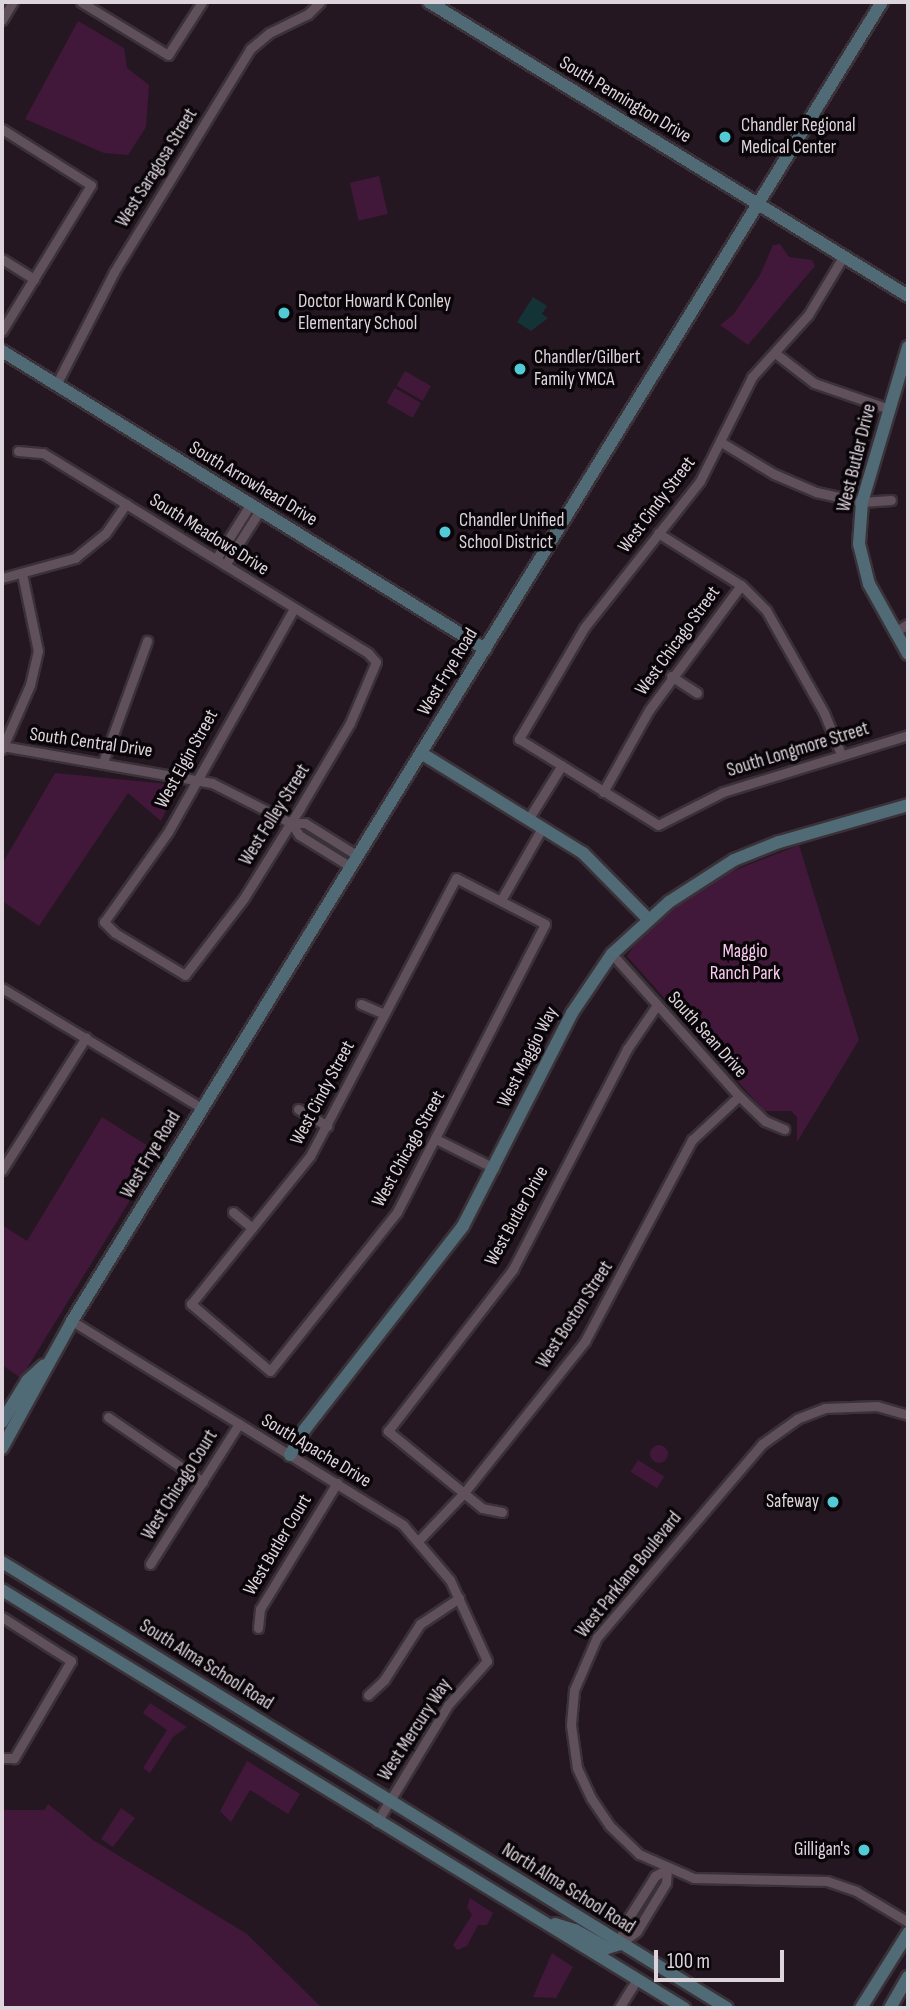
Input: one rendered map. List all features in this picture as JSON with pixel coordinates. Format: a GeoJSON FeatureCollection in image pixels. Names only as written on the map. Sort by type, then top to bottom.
{"type":"FeatureCollection","features":[{"type":"Feature","properties":{"kind":"street"},"geometry":{"type":"LineString","coordinates":[[2,20],[13,2]]}},
{"type":"Feature","properties":{"kind":"street"},"geometry":{"type":"LineString","coordinates":[[81,2],[169,55],[202,2]]}},
{"type":"Feature","properties":{"kind":"street","name":"West Saragosa Street"},"geometry":{"type":"LineString","coordinates":[[57,383],[114,272],[250,49],[308,14],[320,2]]}},
{"type":"Feature","properties":{"kind":"street","name":"South Pennington Drive"},"geometry":{"type":"LineString","coordinates":[[429,2],[908,296]]}},
{"type":"Feature","properties":{"kind":"street","name":"West Frye Road"},"geometry":{"type":"LineString","coordinates":[[2,1448],[72,1321],[882,2]]}},
{"type":"Feature","properties":{"kind":"street"},"geometry":{"type":"LineString","coordinates":[[2,129],[91,185],[2,331]]}},
{"type":"Feature","properties":{"kind":"street","name":"West Cindy Street"},"geometry":{"type":"LineString","coordinates":[[519,739],[584,628],[701,481],[752,377],[808,315],[843,257]]}},
{"type":"Feature","properties":{"kind":"street"},"geometry":{"type":"LineString","coordinates":[[2,259],[34,279]]}},
{"type":"Feature","properties":{"kind":"street","name":"West Butler Drive"},"geometry":{"type":"LineString","coordinates":[[908,347],[862,502],[862,558],[869,584],[908,654]]}},
{"type":"Feature","properties":{"kind":"street","name":"South Arrowhead Drive"},"geometry":{"type":"LineString","coordinates":[[2,351],[485,649]]}},
{"type":"Feature","properties":{"kind":"street"},"geometry":{"type":"LineString","coordinates":[[775,353],[814,383],[888,409]]}},
{"type":"Feature","properties":{"kind":"street"},"geometry":{"type":"LineString","coordinates":[[721,442],[774,474],[816,492],[862,502],[891,500]]}},
{"type":"Feature","properties":{"kind":"street","name":"South Meadows Drive"},"geometry":{"type":"LineString","coordinates":[[18,451],[43,453],[216,559],[376,662]]}},
{"type":"Feature","properties":{"kind":"street"},"geometry":{"type":"LineString","coordinates":[[2,578],[75,558],[105,534],[126,504]]}},
{"type":"Feature","properties":{"kind":"street"},"geometry":{"type":"LineString","coordinates":[[216,559],[255,507]]}},
{"type":"Feature","properties":{"kind":"street"},"geometry":{"type":"LineString","coordinates":[[225,565],[255,507]]}},
{"type":"Feature","properties":{"kind":"street"},"geometry":{"type":"LineString","coordinates":[[658,533],[741,585],[766,610],[824,713],[841,754]]}},
{"type":"Feature","properties":{"kind":"street"},"geometry":{"type":"LineString","coordinates":[[2,747],[30,685],[38,650],[22,574]]}},
{"type":"Feature","properties":{"kind":"street","name":"West Chicago Street"},"geometry":{"type":"LineString","coordinates":[[603,792],[671,676],[741,585]]}},
{"type":"Feature","properties":{"kind":"street","name":"West Elgin Street"},"geometry":{"type":"LineString","coordinates":[[185,975],[104,922],[168,832],[294,608]]}},
{"type":"Feature","properties":{"kind":"street"},"geometry":{"type":"LineString","coordinates":[[896,631],[908,624]]}},
{"type":"Feature","properties":{"kind":"street"},"geometry":{"type":"LineString","coordinates":[[103,762],[147,641]]}},
{"type":"Feature","properties":{"kind":"street","name":"West Folley Street"},"geometry":{"type":"LineString","coordinates":[[185,975],[244,898],[291,822],[350,723],[376,662]]}},
{"type":"Feature","properties":{"kind":"street"},"geometry":{"type":"LineString","coordinates":[[671,676],[697,693]]}},
{"type":"Feature","properties":{"kind":"street","name":"South Longmore Street"},"geometry":{"type":"LineString","coordinates":[[519,739],[658,825],[723,792],[908,735]]}},
{"type":"Feature","properties":{"kind":"street","name":"South Central Drive"},"geometry":{"type":"LineString","coordinates":[[2,747],[197,779],[291,822],[305,823],[358,856]]}},
{"type":"Feature","properties":{"kind":"street"},"geometry":{"type":"LineString","coordinates":[[421,753],[583,853],[648,919]]}},
{"type":"Feature","properties":{"kind":"street"},"geometry":{"type":"LineString","coordinates":[[529,818],[562,765]]}},
{"type":"Feature","properties":{"kind":"street","name":"West Maggio Way"},"geometry":{"type":"LineString","coordinates":[[290,1455],[324,1404],[444,1255],[494,1168],[572,1013],[612,954],[648,919],[734,860],[786,840],[908,804]]}},
{"type":"Feature","properties":{"kind":"street","name":"South Central Drive"},"geometry":{"type":"LineString","coordinates":[[291,822],[299,835],[351,867]]}},
{"type":"Feature","properties":{"kind":"street"},"geometry":{"type":"LineString","coordinates":[[501,900],[542,828]]}},
{"type":"Feature","properties":{"kind":"street","name":"West Cindy Street"},"geometry":{"type":"LineString","coordinates":[[191,1304],[310,1156],[456,878],[501,900]]}},
{"type":"Feature","properties":{"kind":"street","name":"West Chicago Street"},"geometry":{"type":"LineString","coordinates":[[191,1304],[270,1371],[397,1212],[545,924],[501,900]]}},
{"type":"Feature","properties":{"kind":"street","name":"South Sean Drive"},"geometry":{"type":"LineString","coordinates":[[612,954],[739,1096],[765,1121],[784,1129]]}},
{"type":"Feature","properties":{"kind":"street"},"geometry":{"type":"LineString","coordinates":[[2,988],[202,1108]]}},
{"type":"Feature","properties":{"kind":"street"},"geometry":{"type":"LineString","coordinates":[[361,1004],[384,1014]]}},
{"type":"Feature","properties":{"kind":"street","name":"West Butler Drive"},"geometry":{"type":"LineString","coordinates":[[463,1494],[388,1431],[513,1269],[627,1049],[657,1005]]}},
{"type":"Feature","properties":{"kind":"street"},"geometry":{"type":"LineString","coordinates":[[2,1170],[86,1037]]}},
{"type":"Feature","properties":{"kind":"street","name":"West Boston Street"},"geometry":{"type":"LineString","coordinates":[[419,1540],[463,1494],[585,1340],[692,1140],[739,1096]]}},
{"type":"Feature","properties":{"kind":"street"},"geometry":{"type":"LineString","coordinates":[[298,1109],[328,1126]]}},
{"type":"Feature","properties":{"kind":"street"},"geometry":{"type":"LineString","coordinates":[[436,1139],[494,1168]]}},
{"type":"Feature","properties":{"kind":"street"},"geometry":{"type":"LineString","coordinates":[[233,1212],[252,1228]]}},
{"type":"Feature","properties":{"kind":"street","name":"South Apache Drive"},"geometry":{"type":"LineString","coordinates":[[72,1321],[337,1483],[419,1540],[459,1598],[487,1661]]}},
{"type":"Feature","properties":{"kind":"street","name":"West Frye Road"},"geometry":{"type":"LineString","coordinates":[[2,1422],[27,1381],[47,1363]]}},
{"type":"Feature","properties":{"kind":"street","name":"West Parklane Boulevard"},"geometry":{"type":"LineString","coordinates":[[908,1415],[877,1406],[840,1405],[803,1416],[778,1431],[615,1614],[588,1653],[571,1708],[577,1768],[609,1825],[639,1854],[667,1869],[736,1881],[827,1881],[856,1891],[908,1922]]}},
{"type":"Feature","properties":{"kind":"street"},"geometry":{"type":"LineString","coordinates":[[107,1417],[203,1482]]}},
{"type":"Feature","properties":{"kind":"street","name":"West Chicago Court"},"geometry":{"type":"LineString","coordinates":[[150,1564],[239,1424]]}},
{"type":"Feature","properties":{"kind":"street","name":"West Butler Court"},"geometry":{"type":"LineString","coordinates":[[258,1628],[260,1609],[337,1483]]}},
{"type":"Feature","properties":{"kind":"street"},"geometry":{"type":"LineString","coordinates":[[463,1494],[482,1508],[502,1512]]}},
{"type":"Feature","properties":{"kind":"street","name":"South Alma School Road"},"geometry":{"type":"LineString","coordinates":[[2,1562],[390,1801]]}},
{"type":"Feature","properties":{"kind":"street"},"geometry":{"type":"LineString","coordinates":[[2,1590],[684,2008]]}},
{"type":"Feature","properties":{"kind":"street"},"geometry":{"type":"LineString","coordinates":[[368,1695],[384,1680],[419,1623],[459,1598]]}},
{"type":"Feature","properties":{"kind":"street"},"geometry":{"type":"LineString","coordinates":[[2,1618],[71,1661],[14,1758],[2,1758]]}},
{"type":"Feature","properties":{"kind":"street","name":"West Mercury Way"},"geometry":{"type":"LineString","coordinates":[[377,1822],[448,1705],[487,1661]]}},
{"type":"Feature","properties":{"kind":"street","name":"North Alma School Road"},"geometry":{"type":"LineString","coordinates":[[390,1801],[727,2008]]}},
{"type":"Feature","properties":{"kind":"street"},"geometry":{"type":"LineString","coordinates":[[541,1921],[575,1930],[607,1948],[620,1944],[637,1931],[666,1883],[667,1869]]}},
{"type":"Feature","properties":{"kind":"street"},"geometry":{"type":"LineString","coordinates":[[861,2008],[908,1933]]}},
{"type":"Feature","properties":{"kind":"street"},"geometry":{"type":"LineString","coordinates":[[890,2008],[908,1978]]}},
{"type":"Feature","properties":{"kind":"street"},"geometry":{"type":"LineString","coordinates":[[618,2008],[637,1979]]}},
{"type":"Feature","properties":{"kind":"green space"},"geometry":{"type":"Polygon","coordinates":[[[78,21],[124,48],[127,68],[149,85],[146,127],[128,155],[104,153],[25,119],[78,21]]]}},
{"type":"Feature","properties":{"kind":"green space"},"geometry":{"type":"Polygon","coordinates":[[[379,176],[388,214],[359,221],[350,183],[379,176]]]}},
{"type":"Feature","properties":{"kind":"green space"},"geometry":{"type":"Polygon","coordinates":[[[780,244],[789,257],[812,260],[815,266],[748,345],[720,325],[733,315],[760,275],[773,245],[780,244]]]}},
{"type":"Feature","properties":{"kind":"green space"},"geometry":{"type":"Polygon","coordinates":[[[405,371],[431,386],[422,401],[396,386],[405,371]]]}},
{"type":"Feature","properties":{"kind":"green space"},"geometry":{"type":"Polygon","coordinates":[[[395,388],[421,403],[412,418],[386,403],[395,388]]]}},
{"type":"Feature","properties":{"kind":"green space"},"geometry":{"type":"Polygon","coordinates":[[[55,773],[178,785],[161,821],[128,793],[39,926],[2,901],[2,864],[55,773]]]}},
{"type":"Feature","properties":{"kind":"green space","name":"Maggio Ranch Park"},"geometry":{"type":"Polygon","coordinates":[[[799,845],[859,1040],[797,1142],[797,1117],[791,1111],[764,1111],[627,956],[637,941],[686,899],[730,872],[799,845]]]}},
{"type":"Feature","properties":{"kind":"green space"},"geometry":{"type":"Polygon","coordinates":[[[102,1117],[159,1153],[21,1378],[2,1365],[2,1225],[27,1241],[102,1117]]]}},
{"type":"Feature","properties":{"kind":"green space"},"geometry":{"type":"Polygon","coordinates":[[[659,1445],[665,1448],[668,1454],[665,1460],[659,1463],[653,1460],[650,1454],[653,1448],[659,1445]]]}},
{"type":"Feature","properties":{"kind":"green space"},"geometry":{"type":"Polygon","coordinates":[[[638,1460],[664,1476],[657,1488],[631,1472],[638,1460]]]}},
{"type":"Feature","properties":{"kind":"green space"},"geometry":{"type":"Polygon","coordinates":[[[150,1703],[187,1727],[173,1737],[150,1773],[143,1768],[167,1730],[143,1713],[150,1703]]]}},
{"type":"Feature","properties":{"kind":"green space"},"geometry":{"type":"Polygon","coordinates":[[[247,1761],[300,1794],[288,1814],[250,1790],[231,1822],[220,1811],[247,1761]]]}},
{"type":"Feature","properties":{"kind":"green space"},"geometry":{"type":"Polygon","coordinates":[[[48,1804],[93,1840],[247,1934],[322,2008],[2,2008],[2,1810],[44,1810],[48,1804]]]}},
{"type":"Feature","properties":{"kind":"green space"},"geometry":{"type":"Polygon","coordinates":[[[121,1808],[135,1818],[113,1847],[101,1839],[121,1808]]]}},
{"type":"Feature","properties":{"kind":"green space"},"geometry":{"type":"Polygon","coordinates":[[[470,1898],[493,1913],[487,1925],[478,1925],[467,1946],[457,1950],[453,1945],[472,1915],[467,1907],[470,1898]]]}},
{"type":"Feature","properties":{"kind":"green space"},"geometry":{"type":"Polygon","coordinates":[[[552,1953],[573,1967],[556,1998],[533,1997],[552,1953]]]}},
{"type":"Feature","properties":{"kind":"shaded area"},"geometry":{"type":"Polygon","coordinates":[[[533,297],[547,306],[542,314],[548,318],[531,331],[517,322],[533,297]]]}},
{"type":"Feature","properties":{"kind":"place","name":"Chandler Regional Medical Center"},"geometry":{"type":"Point","coordinates":[725,137]}},
{"type":"Feature","properties":{"kind":"place","name":"Doctor Howard K Conley Elementary School"},"geometry":{"type":"Point","coordinates":[284,313]}},
{"type":"Feature","properties":{"kind":"place","name":"Chandler/Gilbert Family YMCA"},"geometry":{"type":"Point","coordinates":[520,369]}},
{"type":"Feature","properties":{"kind":"place","name":"Chandler Unified School District"},"geometry":{"type":"Point","coordinates":[445,532]}},
{"type":"Feature","properties":{"kind":"place","name":"Safeway"},"geometry":{"type":"Point","coordinates":[833,1502]}},
{"type":"Feature","properties":{"kind":"place","name":"Gilligan's"},"geometry":{"type":"Point","coordinates":[864,1850]}}]}
